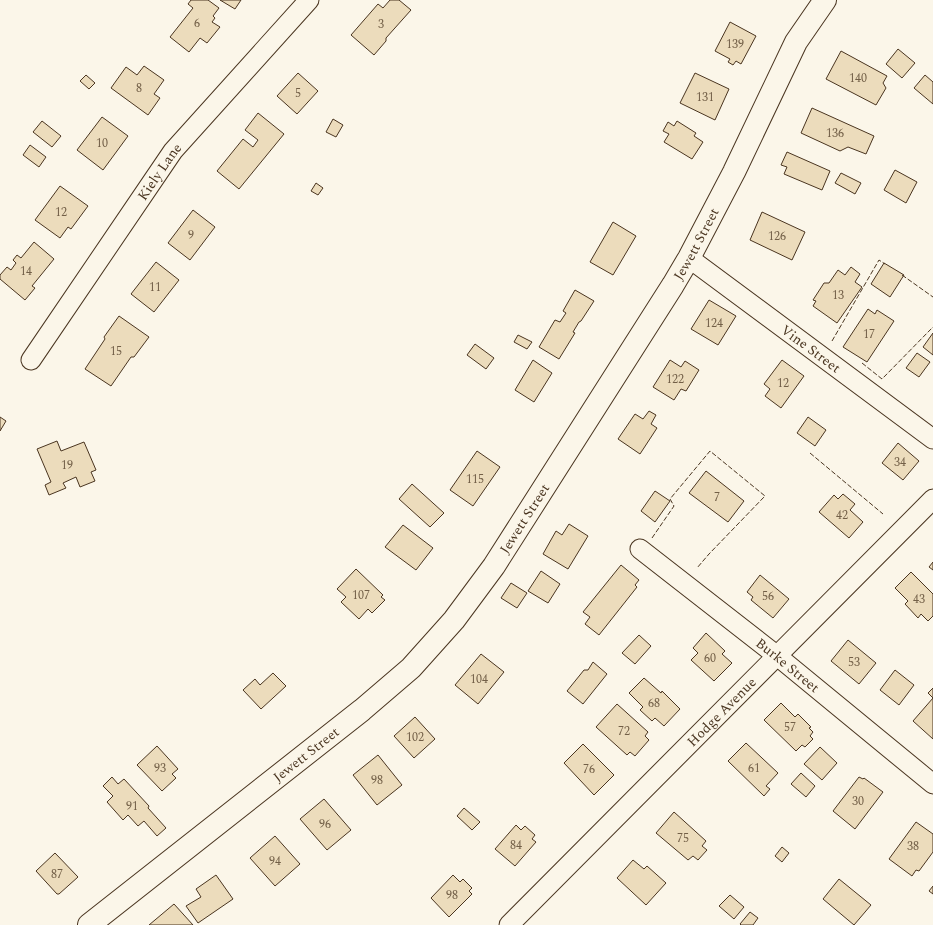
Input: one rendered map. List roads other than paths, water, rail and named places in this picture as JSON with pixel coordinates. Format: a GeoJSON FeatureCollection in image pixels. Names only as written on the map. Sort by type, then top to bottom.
{"type":"FeatureCollection","features":[{"type":"Feature","properties":{"kind":"street","name":"Kiely Lane"},"geometry":{"type":"LineString","coordinates":[[32,360],[173,150],[309,0]]}},
{"type":"Feature","properties":{"kind":"street","name":"Jewett Street"},"geometry":{"type":"LineString","coordinates":[[89,925],[362,710],[411,668],[454,620],[494,566],[673,285],[689,258],[734,172],[796,42],[825,0]]}},
{"type":"Feature","properties":{"kind":"street","name":"Vine Street"},"geometry":{"type":"LineString","coordinates":[[689,258],[933,439]]}},
{"type":"Feature","properties":{"kind":"street","name":"Hodge Avenue"},"geometry":{"type":"LineString","coordinates":[[509,925],[776,655],[933,499]]}},
{"type":"Feature","properties":{"kind":"street","name":"Burke Street"},"geometry":{"type":"LineString","coordinates":[[640,549],[776,655],[933,784]]}}]}
